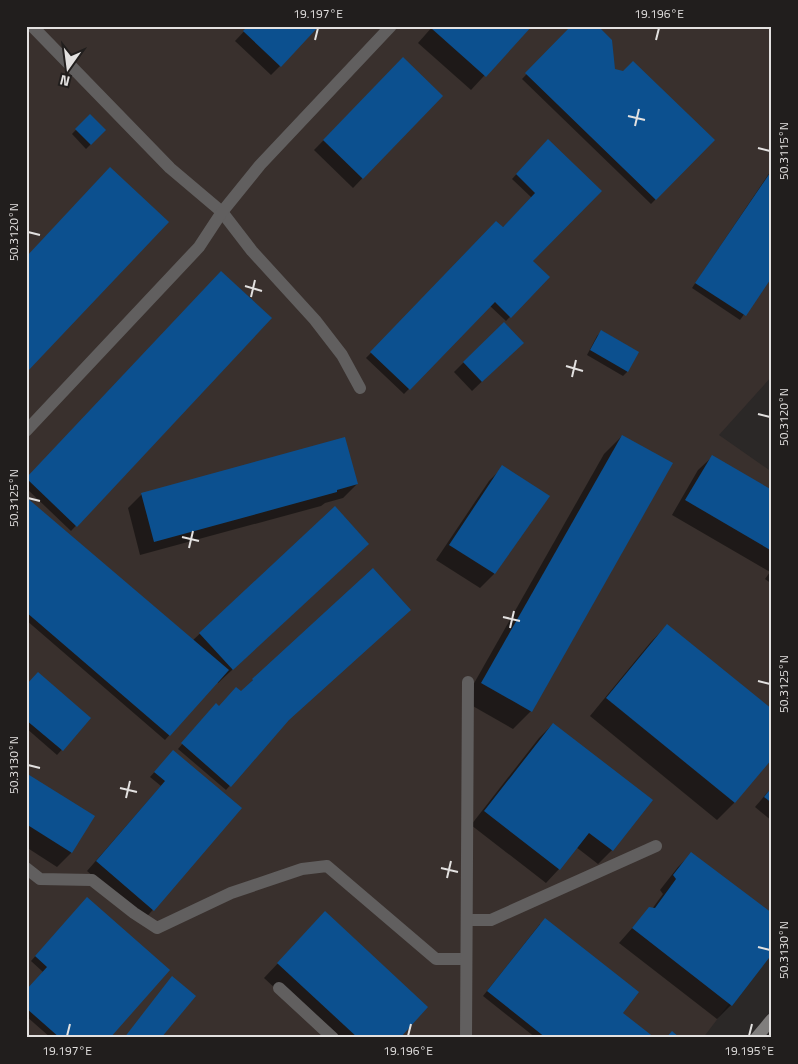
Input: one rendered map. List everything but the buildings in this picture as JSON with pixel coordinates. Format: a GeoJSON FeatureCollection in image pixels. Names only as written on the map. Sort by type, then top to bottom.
{"type":"FeatureCollection","features":[{"type":"Feature","properties":{"kind":"main road"},"geometry":{"type":"LineString","coordinates":[[756,1038],[772,1019]]}},
{"type":"Feature","properties":{"kind":"lane"},"geometry":{"type":"LineString","coordinates":[[32,26],[170,168],[222,212],[252,251],[315,320],[342,355],[360,388]]}},
{"type":"Feature","properties":{"kind":"lane"},"geometry":{"type":"LineString","coordinates":[[26,431],[199,247],[222,212],[260,165],[391,26]]}},
{"type":"Feature","properties":{"kind":"lane"},"geometry":{"type":"LineString","coordinates":[[466,1038],[468,682]]}},
{"type":"Feature","properties":{"kind":"lane"},"geometry":{"type":"LineString","coordinates":[[467,920],[491,920],[656,846]]}},
{"type":"Feature","properties":{"kind":"lane"},"geometry":{"type":"LineString","coordinates":[[26,868],[40,880],[92,880],[134,913],[158,928],[231,894],[302,869],[328,866],[436,959],[466,959]]}},
{"type":"Feature","properties":{"kind":"lane"},"geometry":{"type":"LineString","coordinates":[[279,988],[333,1038]]}},
{"type":"Feature","properties":{"kind":"shaded area"},"geometry":{"type":"Polygon","coordinates":[[[26,26],[772,26],[772,376],[719,435],[772,472],[772,947],[703,1038],[26,1038],[26,26]]]}}]}
